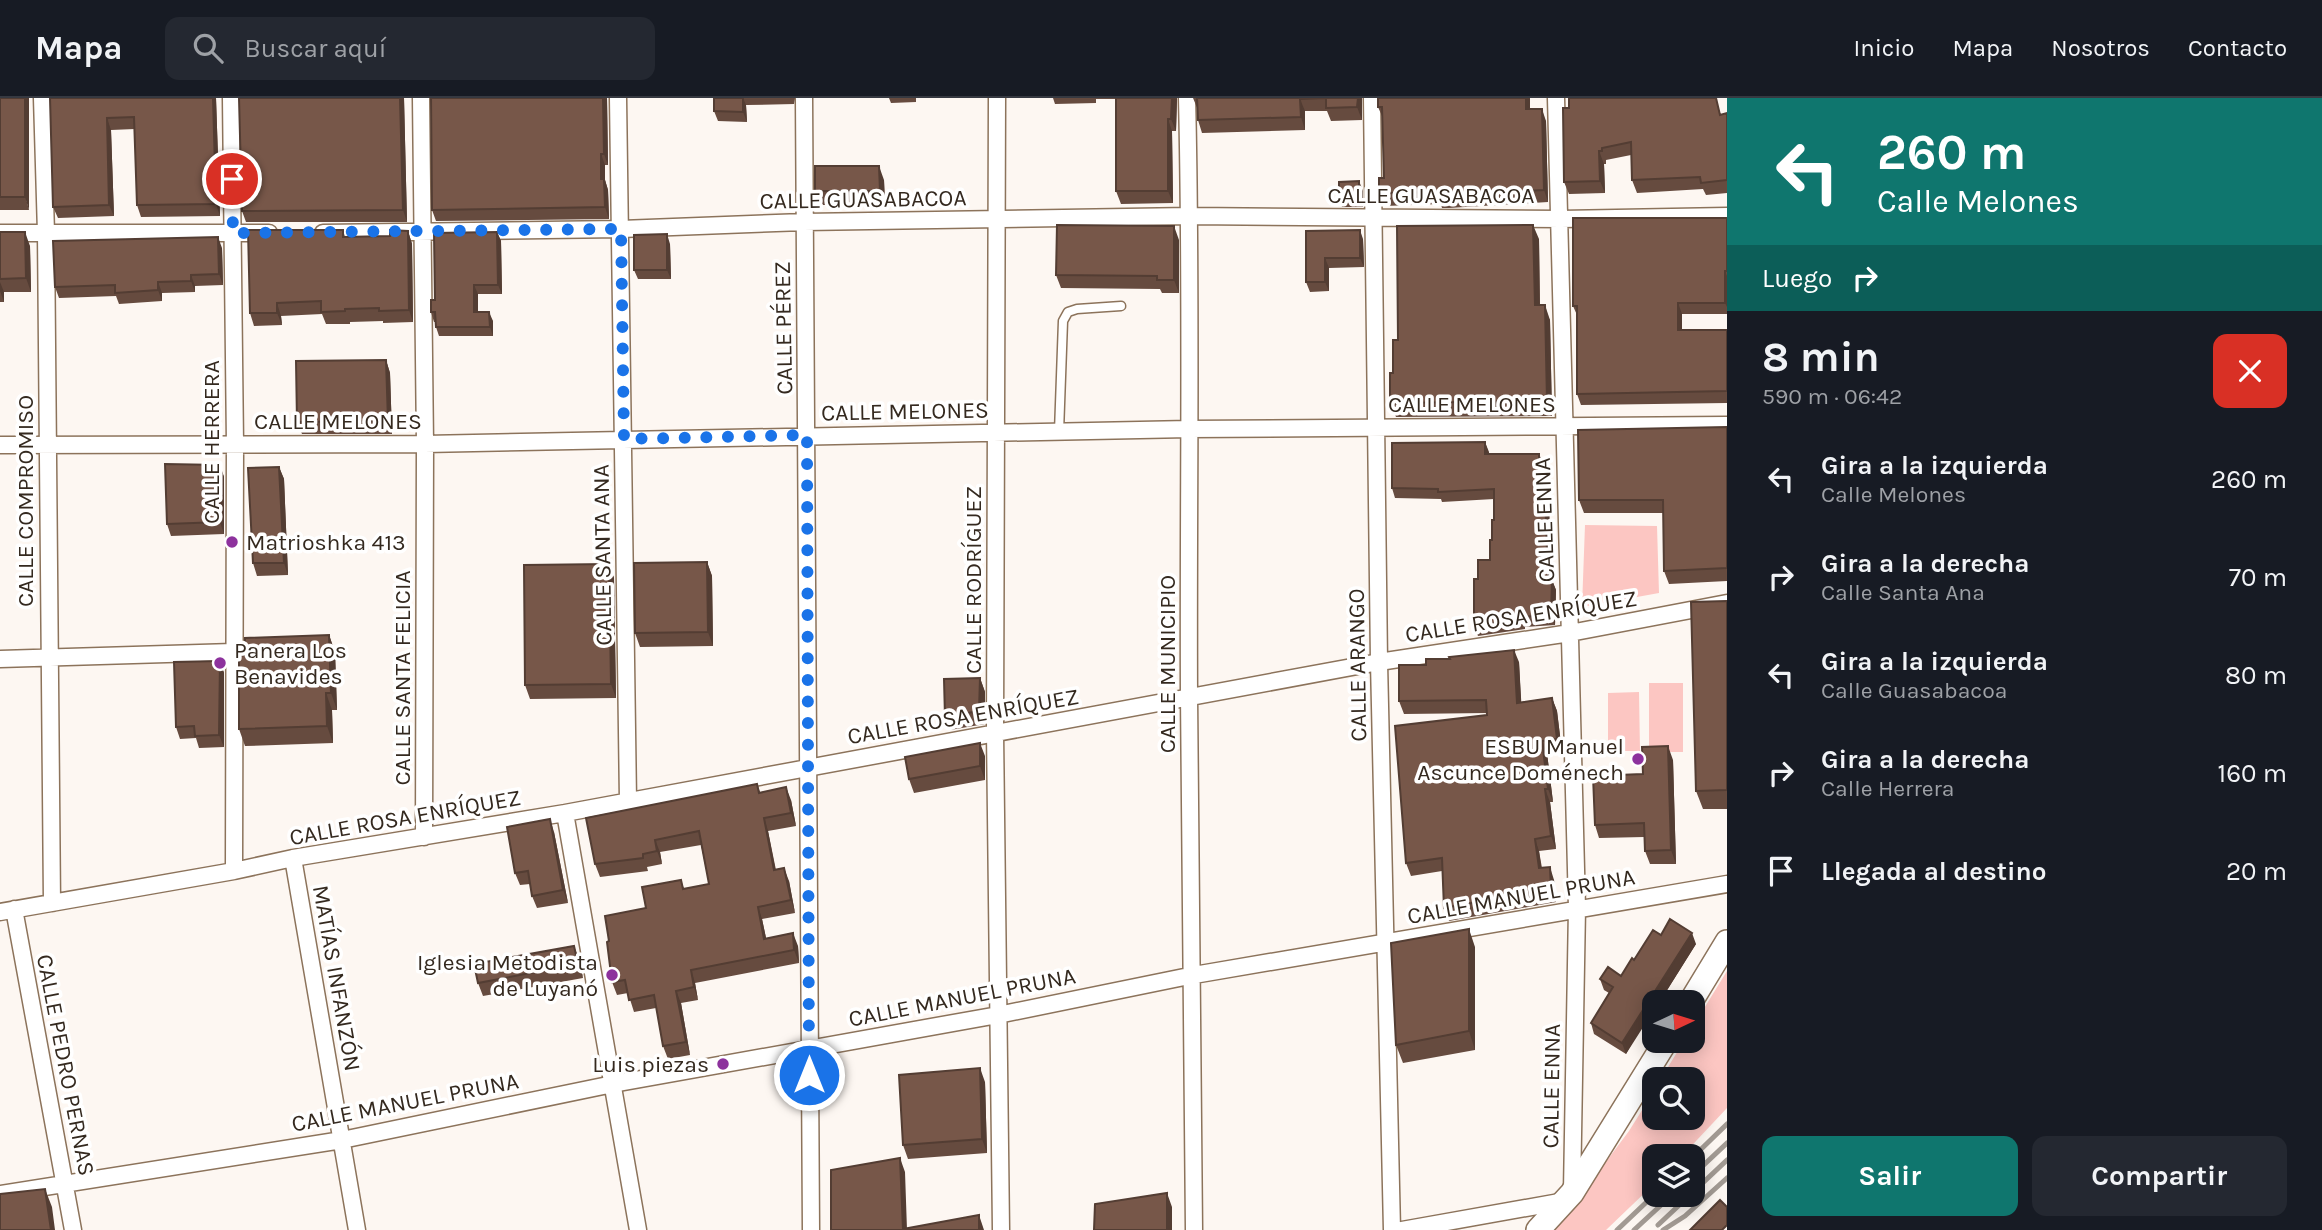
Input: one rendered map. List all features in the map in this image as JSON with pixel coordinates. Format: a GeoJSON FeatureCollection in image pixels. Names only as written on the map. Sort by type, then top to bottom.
{"type":"FeatureCollection","features":[{"type":"Feature","properties":{"kind":"main road"},"geometry":{"type":"LineString","coordinates":[[1698,990],[1727,942]]}},
{"type":"Feature","properties":{"kind":"main road"},"geometry":{"type":"LineString","coordinates":[[1538,1230],[1568,1197],[1658,1054]]}},
{"type":"Feature","properties":{"kind":"street","name":"CALLE COMPROMISO"},"geometry":{"type":"LineString","coordinates":[[43,98],[52,903]]}},
{"type":"Feature","properties":{"kind":"street","name":"CALLE HERRERA"},"geometry":{"type":"LineString","coordinates":[[231,98],[235,444],[234,871]]}},
{"type":"Feature","properties":{"kind":"street","name":"CALLE SANTA FELICIA"},"geometry":{"type":"LineString","coordinates":[[421,98],[425,444],[424,837]]}},
{"type":"Feature","properties":{"kind":"street","name":"CALLE SANTA ANA"},"geometry":{"type":"LineString","coordinates":[[618,98],[628,801]]}},
{"type":"Feature","properties":{"kind":"street","name":"CALLE PÉREZ"},"geometry":{"type":"LineString","coordinates":[[804,98],[811,1230]]}},
{"type":"Feature","properties":{"kind":"street","name":"CALLE RODRÍGUEZ"},"geometry":{"type":"LineString","coordinates":[[997,98],[995,732],[1001,1230]]}},
{"type":"Feature","properties":{"kind":"street","name":"CALLE MUNICIPIO"},"geometry":{"type":"LineString","coordinates":[[1187,98],[1190,216],[1189,698],[1194,975],[1194,1230]]}},
{"type":"Feature","properties":{"kind":"street","name":"CALLE ARANGO"},"geometry":{"type":"LineString","coordinates":[[1372,98],[1379,662],[1392,1230]]}},
{"type":"Feature","properties":{"kind":"street","name":"CALLE ENNA"},"geometry":{"type":"LineString","coordinates":[[1556,98],[1577,908],[1568,1197]]}},
{"type":"Feature","properties":{"kind":"street","name":"CALLE GUASABACOA"},"geometry":{"type":"LineString","coordinates":[[0,233],[423,232],[1190,216],[1560,219],[1727,216]]}},
{"type":"Feature","properties":{"kind":"street","name":"CALLE MELONES"},"geometry":{"type":"LineString","coordinates":[[0,444],[425,444],[1189,429],[1727,425]]}},
{"type":"Feature","properties":{"kind":"street","name":"CALLE ROSA ENRÍQUEZ"},"geometry":{"type":"LineString","coordinates":[[7,910],[234,871],[293,858],[565,813],[1379,662],[1570,633],[1727,603]]}},
{"type":"Feature","properties":{"kind":"street"},"geometry":{"type":"LineString","coordinates":[[0,659],[233,652]]}},
{"type":"Feature","properties":{"kind":"street"},"geometry":{"type":"LineString","coordinates":[[565,813],[638,1230]]}},
{"type":"Feature","properties":{"kind":"street","name":"MATÍAS INFANZÓN"},"geometry":{"type":"LineString","coordinates":[[293,858],[357,1230]]}},
{"type":"Feature","properties":{"kind":"street","name":"CALLE MANUEL PRUNA"},"geometry":{"type":"LineString","coordinates":[[0,1194],[342,1140],[613,1084],[998,1015],[1194,975],[1727,884]]}},
{"type":"Feature","properties":{"kind":"street","name":"CALLE PEDRO PERNAS"},"geometry":{"type":"LineString","coordinates":[[7,910],[73,1230]]}},
{"type":"Feature","properties":{"kind":"street"},"geometry":{"type":"LineString","coordinates":[[1402,1230],[1568,1197]]}},
{"type":"Feature","properties":{"kind":"lane"},"geometry":{"type":"LineString","coordinates":[[1059,432],[1063,321],[1068,312],[1077,309],[1121,306]]}},
{"type":"Feature","properties":{"kind":"shaded area"},"geometry":{"type":"Polygon","coordinates":[[[1585,525],[1657,526],[1659,593],[1582,607],[1585,525]]]}},
{"type":"Feature","properties":{"kind":"shaded area"},"geometry":{"type":"Polygon","coordinates":[[[1649,683],[1683,683],[1683,752],[1649,752],[1649,683]]]}},
{"type":"Feature","properties":{"kind":"shaded area"},"geometry":{"type":"Polygon","coordinates":[[[1639,692],[1640,751],[1608,751],[1608,693],[1639,692]]]}},
{"type":"Feature","properties":{"kind":"shaded area"},"geometry":{"type":"Polygon","coordinates":[[[1727,971],[1727,1108],[1693,1144],[1642,1144],[1642,1196],[1606,1230],[1555,1230],[1642,1110],[1642,1130],[1705,1130],[1705,1067],[1668,1067],[1676,1054],[1705,1053],[1705,1007],[1727,971]]]}},
{"type":"Feature","properties":{"kind":"building"},"geometry":{"type":"Polygon","coordinates":[[[0,98],[25,98],[25,197],[0,197],[0,98]]]}},
{"type":"Feature","properties":{"kind":"building"},"geometry":{"type":"Polygon","coordinates":[[[50,98],[213,98],[216,204],[137,205],[134,117],[107,118],[109,205],[53,207],[50,98]]]}},
{"type":"Feature","properties":{"kind":"building"},"geometry":{"type":"Polygon","coordinates":[[[239,98],[400,98],[403,210],[242,211],[239,98]]]}},
{"type":"Feature","properties":{"kind":"building"},"geometry":{"type":"Polygon","coordinates":[[[431,98],[603,98],[604,154],[601,154],[601,179],[604,179],[605,207],[432,210],[431,98]]]}},
{"type":"Feature","properties":{"kind":"building"},"geometry":{"type":"Polygon","coordinates":[[[714,98],[743,98],[743,112],[714,111],[714,98]]]}},
{"type":"Feature","properties":{"kind":"building"},"geometry":{"type":"Polygon","coordinates":[[[1116,98],[1172,98],[1171,119],[1168,119],[1168,191],[1116,191],[1116,98]]]}},
{"type":"Feature","properties":{"kind":"building"},"geometry":{"type":"Polygon","coordinates":[[[1197,98],[1326,98],[1300,99],[1301,117],[1198,120],[1197,98]]]}},
{"type":"Feature","properties":{"kind":"building"},"geometry":{"type":"Polygon","coordinates":[[[1326,98],[1358,98],[1357,107],[1326,108],[1326,98]]]}},
{"type":"Feature","properties":{"kind":"building"},"geometry":{"type":"Polygon","coordinates":[[[1378,98],[1526,98],[1526,109],[1542,109],[1544,190],[1444,195],[1438,195],[1438,192],[1379,193],[1379,178],[1384,178],[1382,107],[1378,107],[1378,98]]]}},
{"type":"Feature","properties":{"kind":"building"},"geometry":{"type":"Polygon","coordinates":[[[1569,98],[1716,98],[1720,115],[1727,113],[1727,180],[1701,183],[1700,177],[1632,180],[1631,142],[1599,151],[1600,181],[1564,182],[1563,108],[1569,108],[1569,98]]]}},
{"type":"Feature","properties":{"kind":"building"},"geometry":{"type":"Polygon","coordinates":[[[815,166],[879,166],[880,191],[815,191],[815,166]]]}},
{"type":"Feature","properties":{"kind":"building"},"geometry":{"type":"Polygon","coordinates":[[[1359,181],[1359,198],[1339,197],[1339,182],[1359,181]]]}},
{"type":"Feature","properties":{"kind":"building"},"geometry":{"type":"Polygon","coordinates":[[[1573,218],[1727,218],[1725,303],[1678,303],[1678,330],[1727,330],[1727,391],[1577,394],[1573,218]]]}},
{"type":"Feature","properties":{"kind":"building"},"geometry":{"type":"Polygon","coordinates":[[[1057,225],[1174,226],[1174,280],[1157,280],[1157,276],[1056,275],[1057,225]]]}},
{"type":"Feature","properties":{"kind":"building"},"geometry":{"type":"Polygon","coordinates":[[[1533,225],[1535,305],[1545,305],[1547,401],[1390,403],[1393,340],[1398,340],[1397,226],[1533,225]]]}},
{"type":"Feature","properties":{"kind":"building"},"geometry":{"type":"Polygon","coordinates":[[[248,230],[343,230],[343,237],[390,236],[390,230],[408,231],[409,310],[379,311],[379,308],[321,312],[321,301],[277,303],[277,313],[250,313],[248,230]]]}},
{"type":"Feature","properties":{"kind":"building"},"geometry":{"type":"Polygon","coordinates":[[[1360,230],[1360,258],[1325,258],[1325,282],[1306,282],[1306,231],[1360,230]]]}},
{"type":"Feature","properties":{"kind":"building"},"geometry":{"type":"Polygon","coordinates":[[[0,232],[25,232],[26,278],[0,279],[0,232]]]}},
{"type":"Feature","properties":{"kind":"building"},"geometry":{"type":"Polygon","coordinates":[[[497,232],[498,285],[474,285],[474,312],[489,312],[490,327],[436,327],[435,312],[431,312],[431,300],[435,300],[434,233],[497,232]]]}},
{"type":"Feature","properties":{"kind":"building"},"geometry":{"type":"Polygon","coordinates":[[[667,234],[667,270],[634,270],[634,235],[667,234]]]}},
{"type":"Feature","properties":{"kind":"building"},"geometry":{"type":"Polygon","coordinates":[[[218,237],[219,274],[191,275],[191,281],[158,282],[158,290],[115,293],[115,285],[55,287],[53,241],[218,237]]]}},
{"type":"Feature","properties":{"kind":"building"},"geometry":{"type":"Polygon","coordinates":[[[386,360],[388,421],[297,422],[296,361],[386,360]]]}},
{"type":"Feature","properties":{"kind":"building"},"geometry":{"type":"Polygon","coordinates":[[[1727,427],[1727,568],[1664,571],[1663,500],[1579,500],[1578,430],[1727,427]]]}},
{"type":"Feature","properties":{"kind":"building"},"geometry":{"type":"Polygon","coordinates":[[[1485,442],[1485,454],[1539,454],[1539,492],[1545,492],[1548,580],[1552,580],[1551,615],[1521,617],[1474,626],[1474,579],[1478,579],[1478,560],[1490,560],[1494,489],[1438,492],[1438,489],[1392,488],[1392,443],[1485,442]]]}},
{"type":"Feature","properties":{"kind":"building"},"geometry":{"type":"Polygon","coordinates":[[[165,464],[220,465],[220,522],[167,524],[165,464]]]}},
{"type":"Feature","properties":{"kind":"building"},"geometry":{"type":"Polygon","coordinates":[[[279,467],[284,563],[253,563],[248,468],[279,467]]]}},
{"type":"Feature","properties":{"kind":"building"},"geometry":{"type":"Polygon","coordinates":[[[707,562],[708,632],[635,633],[634,563],[707,562]]]}},
{"type":"Feature","properties":{"kind":"building"},"geometry":{"type":"Polygon","coordinates":[[[609,564],[611,684],[525,685],[524,565],[609,564]]]}},
{"type":"Feature","properties":{"kind":"building"},"geometry":{"type":"Polygon","coordinates":[[[1727,601],[1727,790],[1696,791],[1691,602],[1727,601]]]}},
{"type":"Feature","properties":{"kind":"building"},"geometry":{"type":"Polygon","coordinates":[[[329,635],[331,693],[326,693],[327,726],[239,729],[239,656],[245,655],[245,638],[329,635]]]}},
{"type":"Feature","properties":{"kind":"building"},"geometry":{"type":"Polygon","coordinates":[[[1514,650],[1517,703],[1552,698],[1557,739],[1542,741],[1551,836],[1535,839],[1539,868],[1550,867],[1551,889],[1444,908],[1442,858],[1406,863],[1395,726],[1487,715],[1486,700],[1399,701],[1399,665],[1426,665],[1426,659],[1450,659],[1449,657],[1514,650]]]}},
{"type":"Feature","properties":{"kind":"building"},"geometry":{"type":"Polygon","coordinates":[[[220,661],[219,735],[195,736],[194,726],[176,727],[174,662],[220,661]]]}},
{"type":"Feature","properties":{"kind":"building"},"geometry":{"type":"Polygon","coordinates":[[[980,678],[979,711],[945,717],[944,679],[980,678]]]}},
{"type":"Feature","properties":{"kind":"building"},"geometry":{"type":"Polygon","coordinates":[[[980,743],[980,766],[909,779],[905,757],[980,743]]]}},
{"type":"Feature","properties":{"kind":"building"},"geometry":{"type":"Polygon","coordinates":[[[1668,746],[1671,850],[1645,851],[1644,823],[1595,825],[1593,776],[1643,774],[1642,747],[1668,746]]]}},
{"type":"Feature","properties":{"kind":"building"},"geometry":{"type":"Polygon","coordinates":[[[757,784],[759,793],[786,787],[791,813],[764,818],[774,870],[784,868],[791,900],[758,907],[764,939],[793,933],[794,950],[691,970],[694,987],[676,991],[686,1042],[663,1046],[654,995],[629,1000],[625,980],[612,982],[605,916],[646,908],[642,887],[681,880],[683,889],[709,884],[699,831],[655,840],[657,851],[643,854],[643,858],[595,864],[586,818],[757,784]]]}},
{"type":"Feature","properties":{"kind":"building"},"geometry":{"type":"Polygon","coordinates":[[[550,819],[563,890],[532,896],[528,871],[515,873],[507,827],[550,819]]]}},
{"type":"Feature","properties":{"kind":"building"},"geometry":{"type":"Polygon","coordinates":[[[1670,919],[1692,933],[1656,990],[1642,990],[1642,1012],[1622,1043],[1591,1023],[1613,987],[1600,979],[1608,967],[1621,976],[1653,930],[1661,935],[1670,919]]]}},
{"type":"Feature","properties":{"kind":"building"},"geometry":{"type":"Polygon","coordinates":[[[1469,929],[1469,1031],[1396,1045],[1391,943],[1469,929]]]}},
{"type":"Feature","properties":{"kind":"building"},"geometry":{"type":"Polygon","coordinates":[[[574,946],[578,964],[478,983],[474,964],[574,946]]]}},
{"type":"Feature","properties":{"kind":"building"},"geometry":{"type":"Polygon","coordinates":[[[980,1068],[982,1139],[903,1145],[899,1075],[980,1068]]]}},
{"type":"Feature","properties":{"kind":"building"},"geometry":{"type":"Polygon","coordinates":[[[900,1158],[903,1229],[979,1215],[979,1230],[831,1230],[831,1170],[900,1158]]]}},
{"type":"Feature","properties":{"kind":"building"},"geometry":{"type":"Polygon","coordinates":[[[45,1189],[51,1230],[0,1230],[0,1194],[45,1189]]]}},
{"type":"Feature","properties":{"kind":"building"},"geometry":{"type":"Polygon","coordinates":[[[1167,1193],[1167,1230],[1094,1230],[1095,1204],[1167,1193]]]}},
{"type":"Feature","properties":{"kind":"building"},"geometry":{"type":"Polygon","coordinates":[[[1720,1200],[1727,1207],[1727,1225],[1722,1230],[1690,1230],[1720,1200]]]}},
{"type":"Feature","properties":{"kind":"railway"},"geometry":{"type":"LineString","coordinates":[[1705,1145],[1727,1124]]}},
{"type":"Feature","properties":{"kind":"railway"},"geometry":{"type":"LineString","coordinates":[[1705,1164],[1727,1143]]}},
{"type":"Feature","properties":{"kind":"railway"},"geometry":{"type":"LineString","coordinates":[[1705,1181],[1727,1160]]}},
{"type":"Feature","properties":{"kind":"railway"},"geometry":{"type":"LineString","coordinates":[[1663,1230],[1685,1216],[1727,1178]]}},
{"type":"Feature","properties":{"kind":"railway"},"geometry":{"type":"LineString","coordinates":[[1617,1230],[1642,1206]]}},
{"type":"Feature","properties":{"kind":"railway"},"geometry":{"type":"LineString","coordinates":[[1634,1230],[1659,1207]]}},
{"type":"Feature","properties":{"kind":"railway"},"geometry":{"type":"LineString","coordinates":[[1658,1225],[1677,1207]]}},
{"type":"Feature","properties":{"kind":"place","name":"Matrioshka 413"},"geometry":{"type":"Point","coordinates":[232,542]}},
{"type":"Feature","properties":{"kind":"place","name":"Panera Los Benavides"},"geometry":{"type":"Point","coordinates":[220,663]}},
{"type":"Feature","properties":{"kind":"place","name":"ESBU Manuel Ascunce Doménech"},"geometry":{"type":"Point","coordinates":[1638,759]}},
{"type":"Feature","properties":{"kind":"place","name":"Iglesia Metodista de Luyanó"},"geometry":{"type":"Point","coordinates":[612,975]}},
{"type":"Feature","properties":{"kind":"place","name":"Luis piezas"},"geometry":{"type":"Point","coordinates":[723,1064]}},
{"type":"Feature","properties":{"kind":"route"},"geometry":{"type":"LineString","coordinates":[[232,179],[233,233],[621,229],[624,439],[807,435],[809,1075]]}}]}
